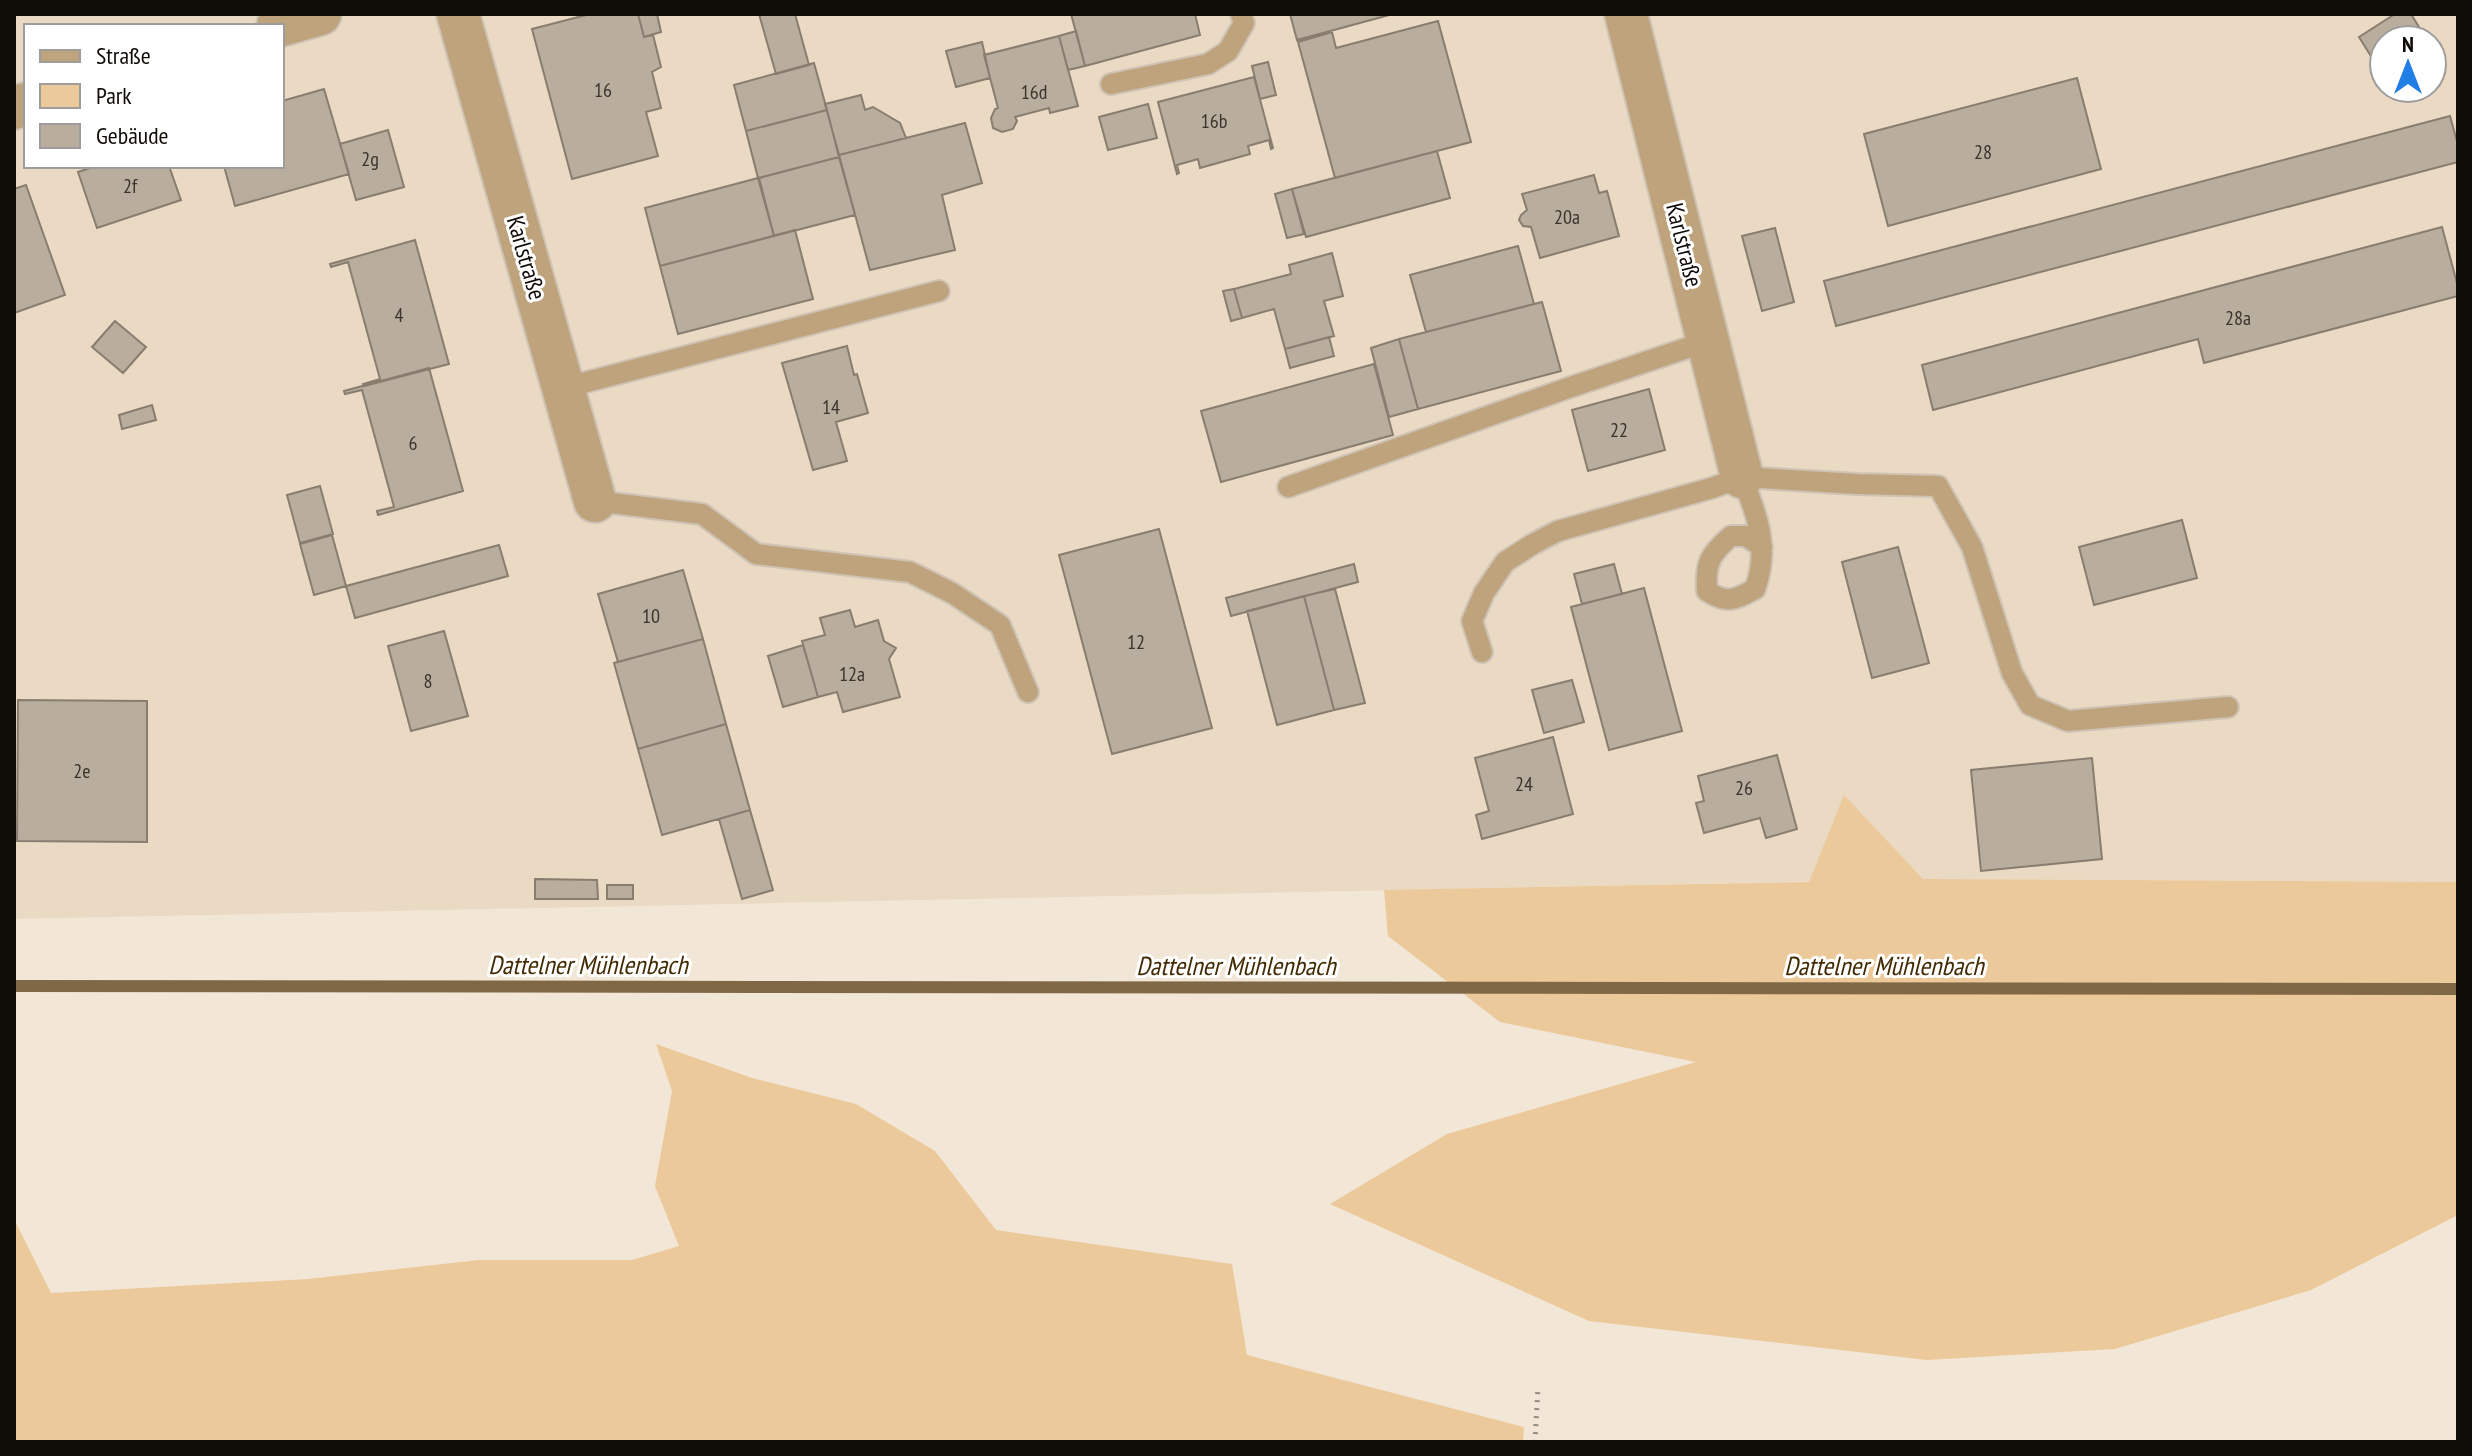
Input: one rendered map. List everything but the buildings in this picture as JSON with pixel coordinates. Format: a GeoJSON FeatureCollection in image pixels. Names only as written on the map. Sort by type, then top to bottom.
{"type":"FeatureCollection","features":[{"type":"Feature","properties":{"kind":"street"},"geometry":{"type":"LineString","coordinates":[[284,24],[320,14]]}},
{"type":"Feature","properties":{"kind":"street","name":"Karlstraße"},"geometry":{"type":"LineString","coordinates":[[458,14],[595,501]]}},
{"type":"Feature","properties":{"kind":"street","name":"Karlstraße"},"geometry":{"type":"LineString","coordinates":[[1626,14],[1742,477]]}},
{"type":"Feature","properties":{"kind":"lane"},"geometry":{"type":"LineString","coordinates":[[1111,84],[1208,64],[1228,51],[1244,23],[1241,14]]}},
{"type":"Feature","properties":{"kind":"lane"},"geometry":{"type":"LineString","coordinates":[[563,388],[939,291]]}},
{"type":"Feature","properties":{"kind":"lane"},"geometry":{"type":"LineString","coordinates":[[1288,487],[1708,341]]}},
{"type":"Feature","properties":{"kind":"lane"},"geometry":{"type":"LineString","coordinates":[[1742,477],[1755,511],[1762,547]]}},
{"type":"Feature","properties":{"kind":"lane"},"geometry":{"type":"LineString","coordinates":[[1482,652],[1472,621],[1484,593],[1505,562],[1558,531],[1742,477],[1938,486],[1972,547],[2012,673],[2030,705],[2068,721],[2228,707]]}},
{"type":"Feature","properties":{"kind":"lane"},"geometry":{"type":"LineString","coordinates":[[595,501],[702,514],[756,554],[910,572],[952,593],[1000,625],[1028,692]]}},
{"type":"Feature","properties":{"kind":"path"},"geometry":{"type":"LineString","coordinates":[[1535,1442],[1538,1387]]}},
{"type":"Feature","properties":{"kind":"shaded area"},"geometry":{"type":"Polygon","coordinates":[[[14,14],[2458,14],[2458,882],[1923,879],[14,919],[14,14]]]}},
{"type":"Feature","properties":{"kind":"green space"},"geometry":{"type":"Polygon","coordinates":[[[1844,795],[1923,879],[2458,882],[2458,1215],[2311,1290],[2115,1349],[1927,1360],[1589,1321],[1330,1204],[1447,1134],[1696,1062],[1500,1022],[1388,936],[1384,890],[1809,882],[1844,795]]]}},
{"type":"Feature","properties":{"kind":"green space"},"geometry":{"type":"Polygon","coordinates":[[[656,1044],[752,1078],[856,1104],[935,1151],[996,1230],[1232,1264],[1247,1355],[1524,1427],[1523,1442],[14,1442],[14,1219],[51,1293],[308,1279],[479,1260],[632,1260],[679,1246],[655,1186],[672,1091],[656,1044]]]}},
{"type":"Feature","properties":{"kind":"waterway","name":"Dattelner Mühlenbach"},"geometry":{"type":"LineString","coordinates":[[14,986],[2458,989]]}}]}
